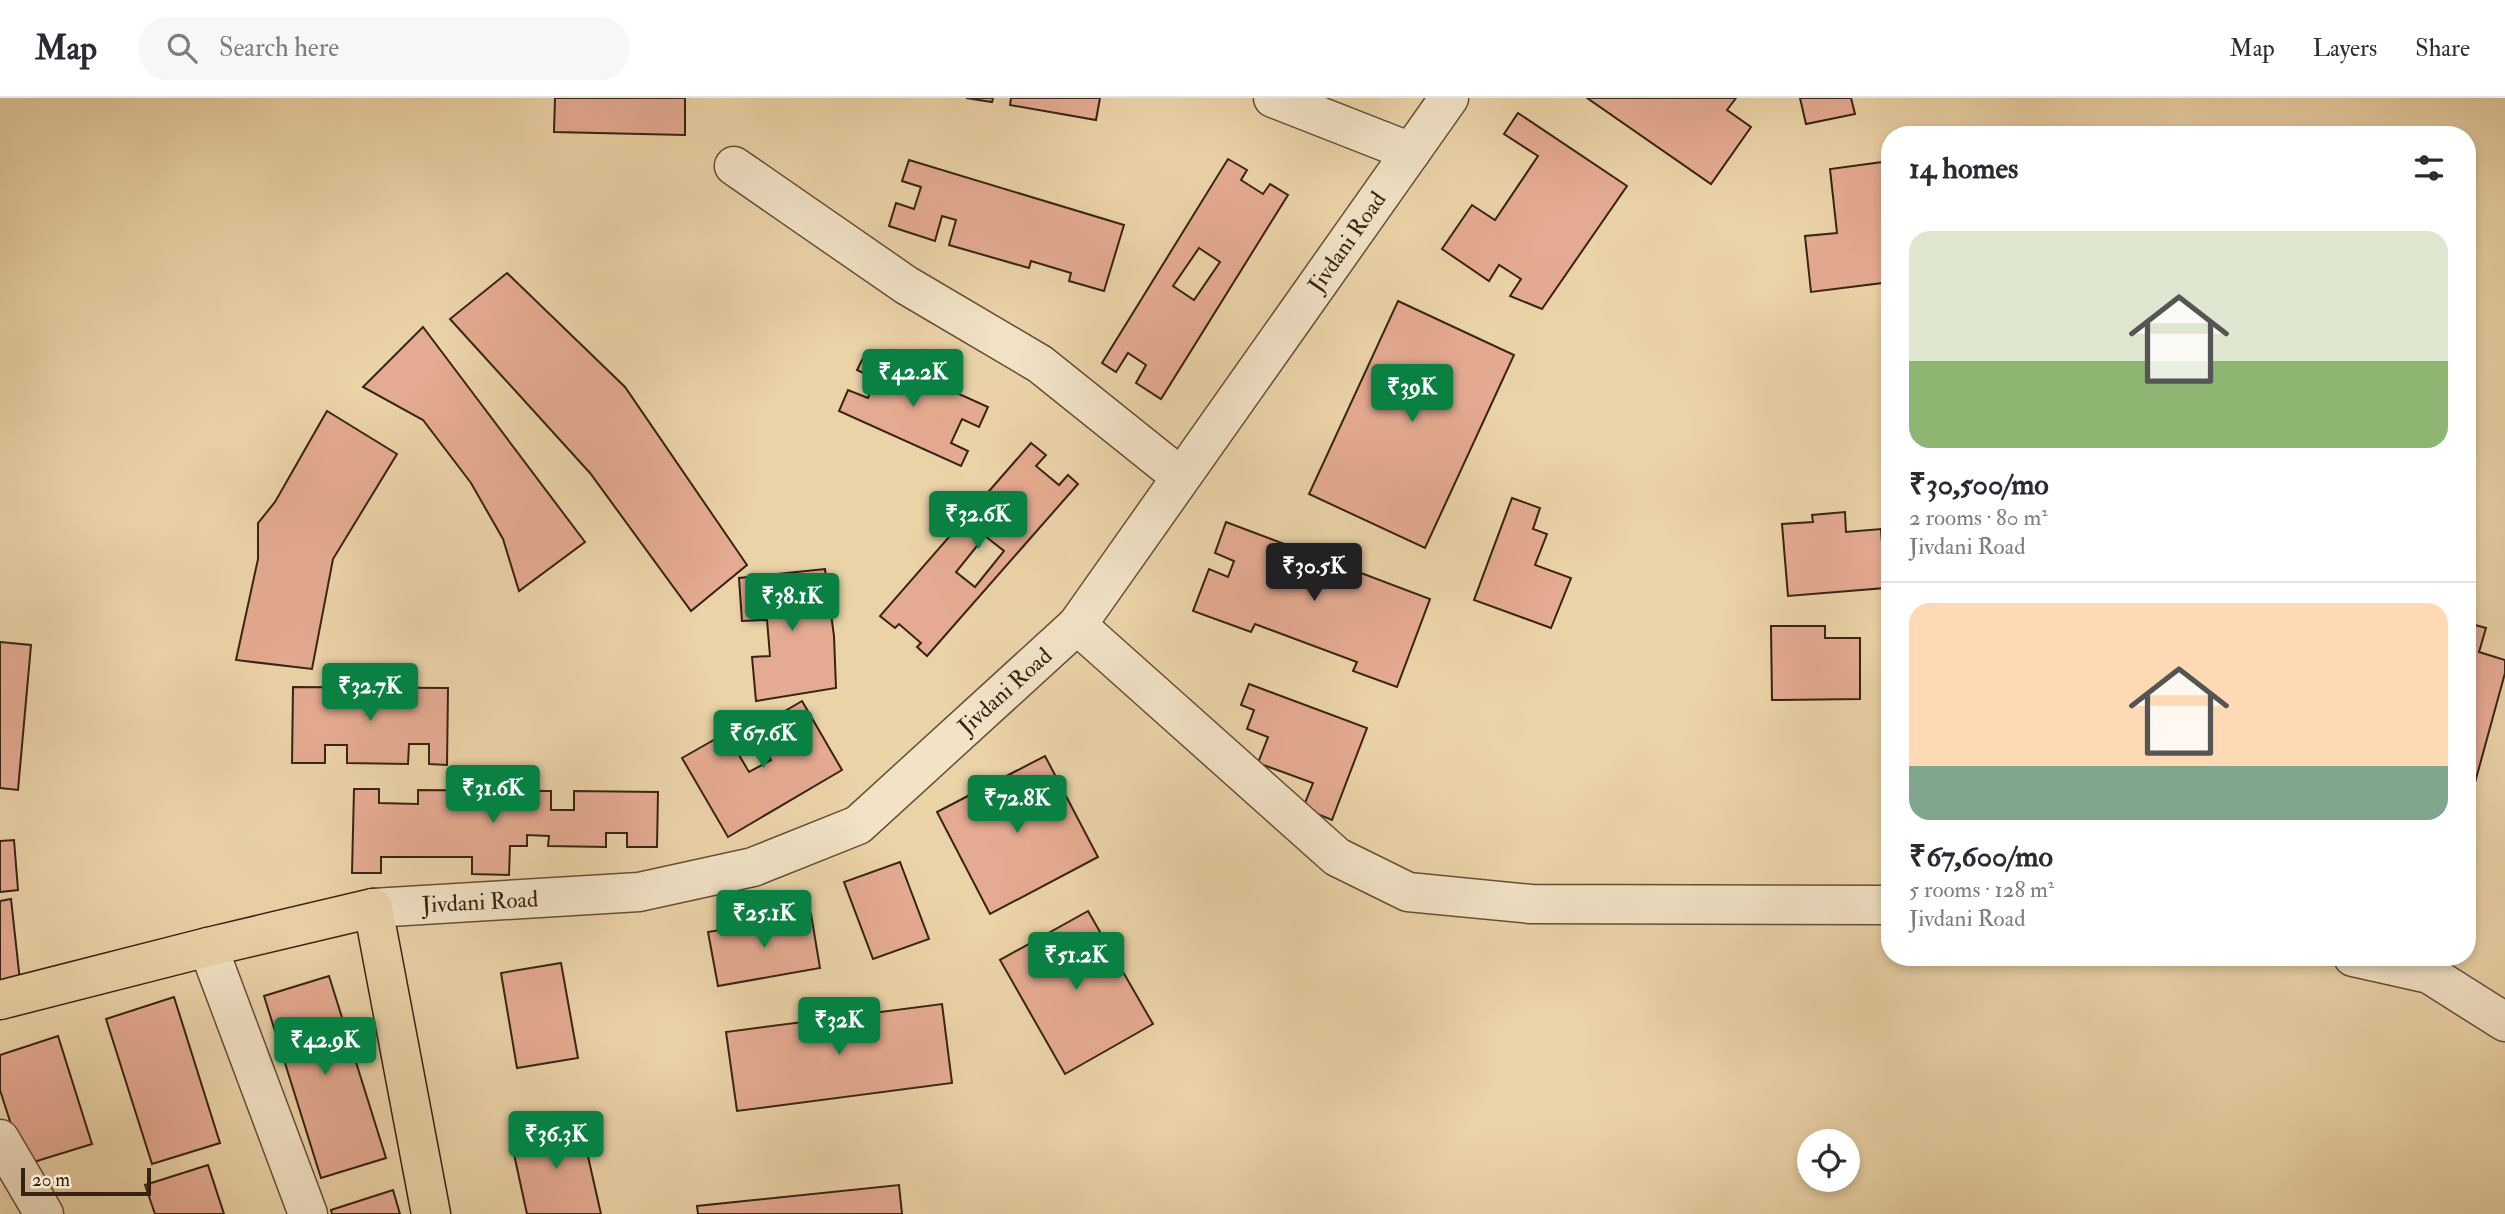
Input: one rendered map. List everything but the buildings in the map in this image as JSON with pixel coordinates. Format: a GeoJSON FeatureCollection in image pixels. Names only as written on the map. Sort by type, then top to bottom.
{"type":"FeatureCollection","features":[{"type":"Feature","properties":{"kind":"main road","name":"Jivdani Road"},"geometry":{"type":"LineString","coordinates":[[0,1000],[373,908]]}},
{"type":"Feature","properties":{"kind":"main road"},"geometry":{"type":"LineString","coordinates":[[373,908],[431,1214]]}},
{"type":"Feature","properties":{"kind":"street"},"geometry":{"type":"LineString","coordinates":[[1273,98],[1411,152]]}},
{"type":"Feature","properties":{"kind":"street","name":"Jivdani Road"},"geometry":{"type":"LineString","coordinates":[[373,908],[639,892],[754,867],[858,825],[1077,625],[1449,98]]}},
{"type":"Feature","properties":{"kind":"street"},"geometry":{"type":"LineString","coordinates":[[734,166],[906,285],[1040,364],[1181,477]]}},
{"type":"Feature","properties":{"kind":"street"},"geometry":{"type":"LineString","coordinates":[[1077,625],[1337,857],[1408,892],[1531,904],[1881,905]]}},
{"type":"Feature","properties":{"kind":"street"},"geometry":{"type":"LineString","coordinates":[[208,947],[308,1214]]}},
{"type":"Feature","properties":{"kind":"street"},"geometry":{"type":"LineString","coordinates":[[2393,966],[2429,974],[2505,1022]]}},
{"type":"Feature","properties":{"kind":"street"},"geometry":{"type":"LineString","coordinates":[[0,1139],[44,1214]]}}]}
